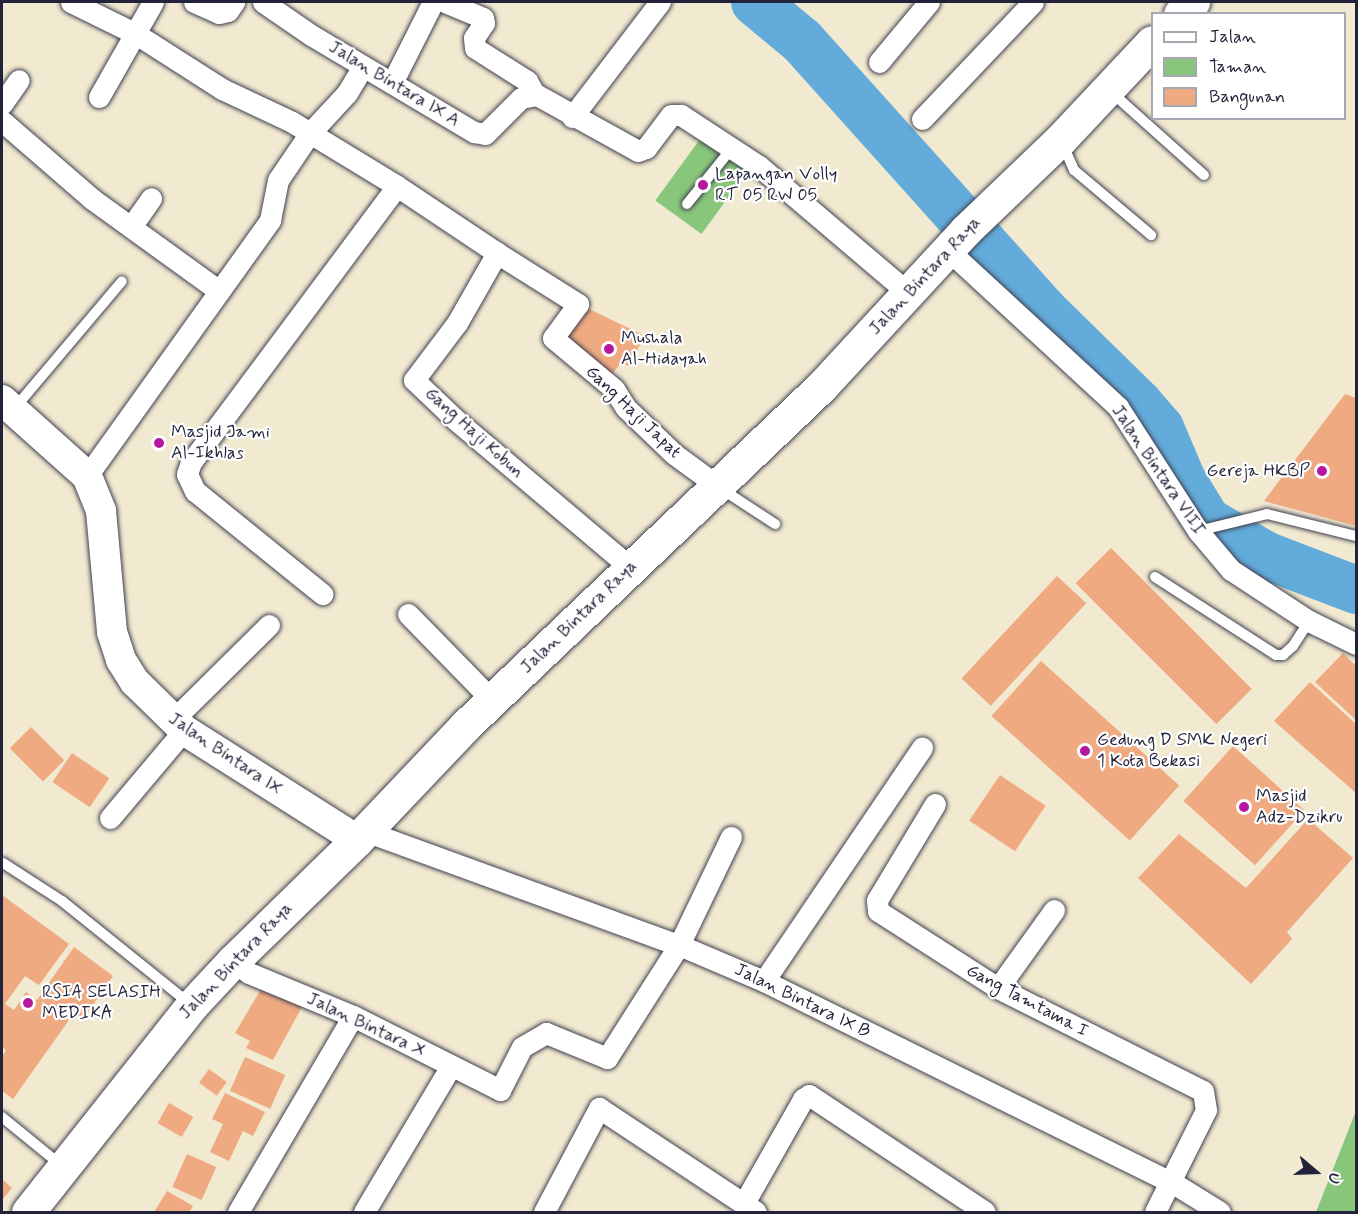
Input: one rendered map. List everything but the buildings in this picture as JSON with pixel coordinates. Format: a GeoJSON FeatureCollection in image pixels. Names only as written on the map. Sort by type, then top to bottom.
{"type":"FeatureCollection","features":[{"type":"Feature","properties":{"kind":"main road","name":"Jalan Bintara Raya"},"geometry":{"type":"LineString","coordinates":[[28,1212],[192,1005],[233,961],[361,836],[492,700],[631,568],[715,484],[822,386],[957,240],[1060,140],[1151,43]]}},
{"type":"Feature","properties":{"kind":"street"},"geometry":{"type":"LineString","coordinates":[[71,2],[136,34],[222,89],[310,133],[397,186],[502,256]]}},
{"type":"Feature","properties":{"kind":"street"},"geometry":{"type":"LineString","coordinates":[[99,97],[153,2]]}},
{"type":"Feature","properties":{"kind":"street"},"geometry":{"type":"LineString","coordinates":[[194,2],[219,13],[228,11],[234,2]]}},
{"type":"Feature","properties":{"kind":"street","name":"Jalan Bintara IX A"},"geometry":{"type":"LineString","coordinates":[[263,2],[311,35],[474,132],[485,134],[521,98],[535,95]]}},
{"type":"Feature","properties":{"kind":"street"},"geometry":{"type":"LineString","coordinates":[[392,83],[433,2]]}},
{"type":"Feature","properties":{"kind":"street"},"geometry":{"type":"LineString","coordinates":[[445,2],[483,18],[484,23],[474,38],[475,48],[527,81],[535,95],[638,151],[646,148],[671,115],[681,115],[759,166],[908,293]]}},
{"type":"Feature","properties":{"kind":"street"},"geometry":{"type":"LineString","coordinates":[[572,117],[660,2]]}},
{"type":"Feature","properties":{"kind":"street"},"geometry":{"type":"LineString","coordinates":[[922,119],[1033,2]]}},
{"type":"Feature","properties":{"kind":"street"},"geometry":{"type":"LineString","coordinates":[[879,63],[923,4]]}},
{"type":"Feature","properties":{"kind":"street"},"geometry":{"type":"LineString","coordinates":[[87,476],[270,220],[278,180],[310,133],[347,93],[363,66]]}},
{"type":"Feature","properties":{"kind":"street"},"geometry":{"type":"LineString","coordinates":[[2,104],[19,80]]}},
{"type":"Feature","properties":{"kind":"street"},"geometry":{"type":"LineString","coordinates":[[2,121],[131,227],[219,291]]}},
{"type":"Feature","properties":{"kind":"street"},"geometry":{"type":"LineString","coordinates":[[322,594],[195,491],[187,474],[190,462],[397,186]]}},
{"type":"Feature","properties":{"kind":"street"},"geometry":{"type":"LineString","coordinates":[[131,227],[151,198]]}},
{"type":"Feature","properties":{"kind":"street","name":"Jalan Bintara VIII"},"geometry":{"type":"LineString","coordinates":[[957,240],[1118,407],[1205,529],[1231,570],[1309,621],[1356,644]]}},
{"type":"Feature","properties":{"kind":"street","name":"Gang Haji Japat"},"geometry":{"type":"LineString","coordinates":[[502,256],[578,304],[554,338],[614,389],[626,408],[674,454],[715,484]]}},
{"type":"Feature","properties":{"kind":"street","name":"Gang Haji Kobun"},"geometry":{"type":"LineString","coordinates":[[502,256],[457,323],[414,380],[473,435],[631,568]]}},
{"type":"Feature","properties":{"kind":"street","name":"Jalan Bintara IX"},"geometry":{"type":"LineString","coordinates":[[5,411],[87,476],[101,511],[112,632],[121,660],[135,682],[178,725],[361,836]]}},
{"type":"Feature","properties":{"kind":"street"},"geometry":{"type":"LineString","coordinates":[[408,614],[492,700]]}},
{"type":"Feature","properties":{"kind":"street"},"geometry":{"type":"LineString","coordinates":[[110,818],[178,725],[269,625]]}},
{"type":"Feature","properties":{"kind":"street"},"geometry":{"type":"LineString","coordinates":[[764,981],[922,748]]}},
{"type":"Feature","properties":{"kind":"street","name":"Gang Tamtama I"},"geometry":{"type":"LineString","coordinates":[[935,804],[876,906],[900,928],[998,988],[1203,1091],[1208,1102],[1206,1110],[1173,1183]]}},
{"type":"Feature","properties":{"kind":"street","name":"Jalan Bintara IX B"},"geometry":{"type":"LineString","coordinates":[[361,836],[680,945],[764,981],[1173,1183],[1220,1212]]}},
{"type":"Feature","properties":{"kind":"street"},"geometry":{"type":"LineString","coordinates":[[680,945],[731,837]]}},
{"type":"Feature","properties":{"kind":"street"},"geometry":{"type":"LineString","coordinates":[[998,988],[1054,910]]}},
{"type":"Feature","properties":{"kind":"street","name":"Jalan Bintara X"},"geometry":{"type":"LineString","coordinates":[[233,961],[249,973],[353,1016],[500,1090],[522,1047],[546,1033],[607,1058],[680,945]]}},
{"type":"Feature","properties":{"kind":"street"},"geometry":{"type":"LineString","coordinates":[[238,1212],[353,1016]]}},
{"type":"Feature","properties":{"kind":"street"},"geometry":{"type":"LineString","coordinates":[[364,1212],[451,1066]]}},
{"type":"Feature","properties":{"kind":"street"},"geometry":{"type":"LineString","coordinates":[[544,1212],[599,1108],[750,1208],[803,1098],[809,1095],[985,1212]]}},
{"type":"Feature","properties":{"kind":"street"},"geometry":{"type":"LineString","coordinates":[[1155,1212],[1173,1183]]}},
{"type":"Feature","properties":{"kind":"lane"},"geometry":{"type":"LineString","coordinates":[[1108,88],[1204,175]]}},
{"type":"Feature","properties":{"kind":"lane"},"geometry":{"type":"LineString","coordinates":[[1060,140],[1074,170],[1151,235]]}},
{"type":"Feature","properties":{"kind":"lane"},"geometry":{"type":"LineString","coordinates":[[687,204],[732,148]]}},
{"type":"Feature","properties":{"kind":"lane"},"geometry":{"type":"LineString","coordinates":[[5,411],[122,281]]}},
{"type":"Feature","properties":{"kind":"lane"},"geometry":{"type":"LineString","coordinates":[[715,484],[775,524]]}},
{"type":"Feature","properties":{"kind":"lane"},"geometry":{"type":"LineString","coordinates":[[1205,529],[1267,514],[1356,536]]}},
{"type":"Feature","properties":{"kind":"lane"},"geometry":{"type":"LineString","coordinates":[[1155,577],[1276,654],[1283,655],[1293,646],[1309,621]]}},
{"type":"Feature","properties":{"kind":"lane"},"geometry":{"type":"LineString","coordinates":[[3,863],[63,901],[192,1005]]}},
{"type":"Feature","properties":{"kind":"lane"},"geometry":{"type":"LineString","coordinates":[[2,1117],[63,1166]]}},
{"type":"Feature","properties":{"kind":"green space","name":"Lapangan Volly RT 05 RW 05"},"geometry":{"type":"Polygon","coordinates":[[[703,135],[749,169],[702,234],[655,201],[703,135]]]}},
{"type":"Feature","properties":{"kind":"green space"},"geometry":{"type":"Polygon","coordinates":[[[1356,1111],[1356,1212],[1316,1212],[1356,1111]]]}},
{"type":"Feature","properties":{"kind":"waterway"},"geometry":{"type":"LineString","coordinates":[[755,2],[802,41],[1043,310],[1139,404],[1160,428],[1182,480],[1207,521],[1267,556],[1356,590]]}},
{"type":"Feature","properties":{"kind":"place","name":"Lapangan Volly RT 05 RW 05"},"geometry":{"type":"Point","coordinates":[703,185]}},
{"type":"Feature","properties":{"kind":"place","name":"Mushala Al-Hidayah"},"geometry":{"type":"Point","coordinates":[609,349]}},
{"type":"Feature","properties":{"kind":"place","name":"Masjid Jami Al-Ikhlas"},"geometry":{"type":"Point","coordinates":[159,443]}},
{"type":"Feature","properties":{"kind":"place","name":"Gereja HKBP"},"geometry":{"type":"Point","coordinates":[1322,471]}},
{"type":"Feature","properties":{"kind":"place","name":"Gedung D SMK Negeri 1 Kota Bekasi"},"geometry":{"type":"Point","coordinates":[1085,751]}},
{"type":"Feature","properties":{"kind":"place","name":"Masjid Adz-Dzikru"},"geometry":{"type":"Point","coordinates":[1244,807]}},
{"type":"Feature","properties":{"kind":"place","name":"RSIA SELASIH MEDIKA"},"geometry":{"type":"Point","coordinates":[28,1003]}}]}
